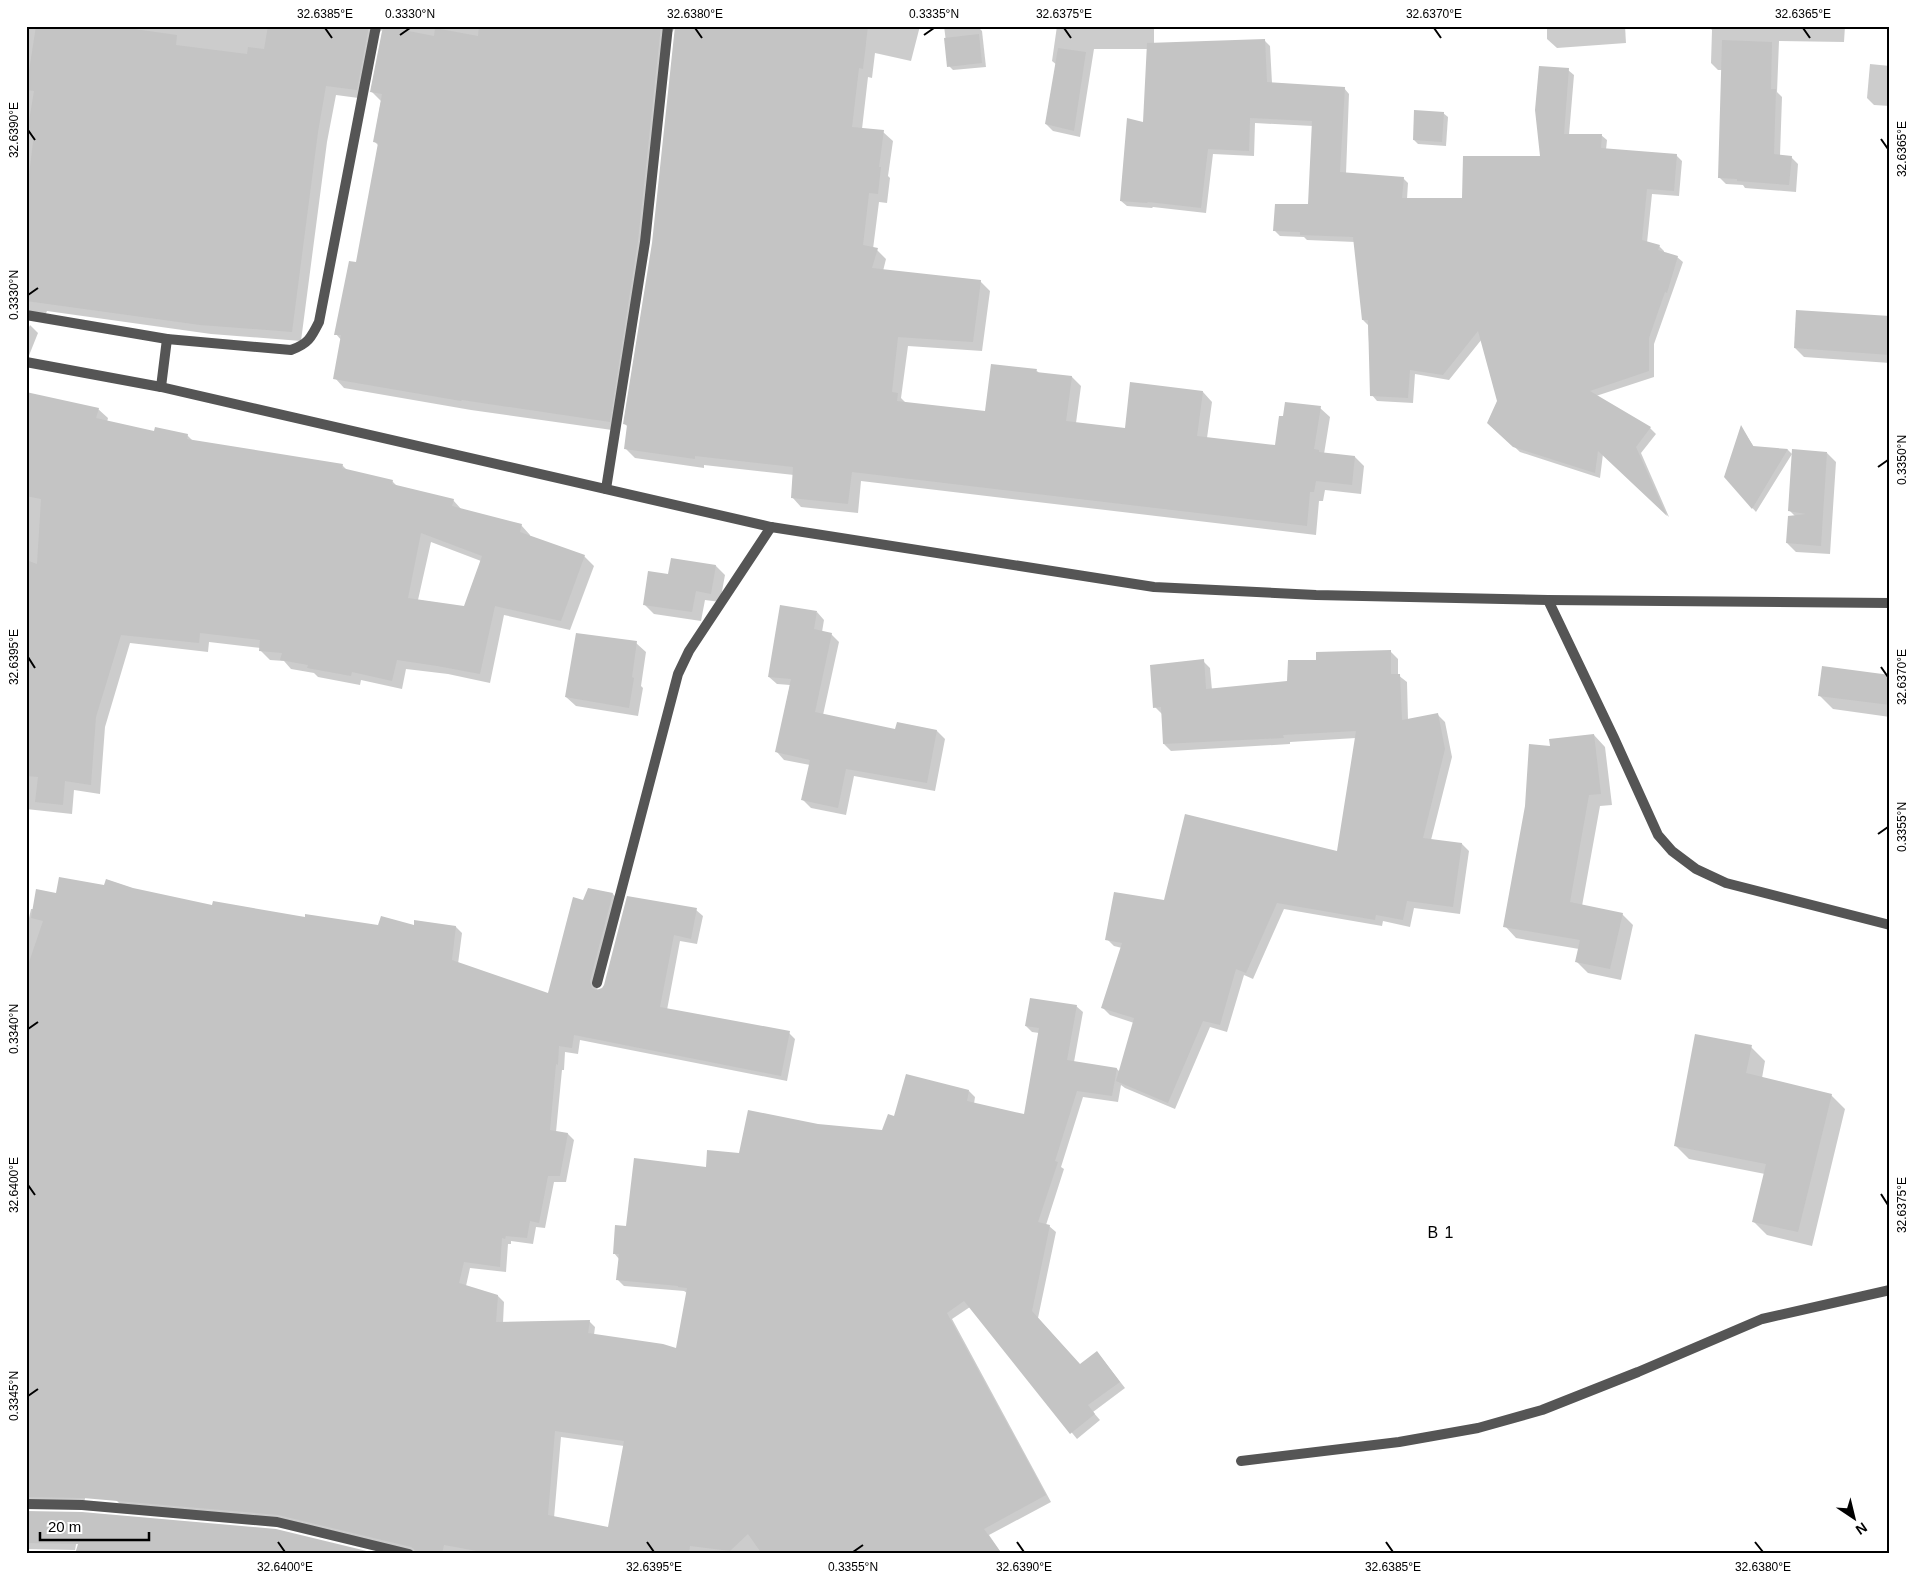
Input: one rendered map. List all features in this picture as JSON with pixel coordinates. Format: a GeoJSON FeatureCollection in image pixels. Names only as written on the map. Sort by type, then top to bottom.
{"type":"FeatureCollection","features":[{"type":"Feature","properties":{"kind":"street"},"geometry":{"type":"LineString","coordinates":[[26,315],[167,339],[291,350],[302,346],[312,338],[319,322],[376,26]]}},
{"type":"Feature","properties":{"kind":"street"},"geometry":{"type":"LineString","coordinates":[[606,489],[645,242],[668,26]]}},
{"type":"Feature","properties":{"kind":"street"},"geometry":{"type":"LineString","coordinates":[[161,387],[167,339]]}},
{"type":"Feature","properties":{"kind":"street"},"geometry":{"type":"LineString","coordinates":[[26,362],[161,387],[771,527],[1154,587],[1316,595],[1548,600],[1890,603]]}},
{"type":"Feature","properties":{"kind":"street"},"geometry":{"type":"LineString","coordinates":[[597,983],[678,674],[690,651],[771,527]]}},
{"type":"Feature","properties":{"kind":"street"},"geometry":{"type":"LineString","coordinates":[[1548,600],[1658,835],[1672,851],[1696,869],[1726,883],[1890,924]]}},
{"type":"Feature","properties":{"kind":"street"},"geometry":{"type":"LineString","coordinates":[[1241,1461],[1399,1442],[1478,1428],[1542,1410],[1638,1372],[1762,1319],[1890,1290]]}},
{"type":"Feature","properties":{"kind":"street"},"geometry":{"type":"LineString","coordinates":[[26,1504],[82,1505],[277,1522],[409,1554]]}},
{"type":"Feature","properties":{"kind":"building"},"geometry":{"type":"Polygon","coordinates":[[[36,26],[113,26],[177,35],[176,45],[247,54],[248,47],[264,49],[268,26],[369,26],[357,90],[326,86],[318,132],[292,332],[200,325],[26,301],[26,199],[34,134],[27,133],[34,91],[26,90],[36,26]]]}},
{"type":"Feature","properties":{"kind":"building"},"geometry":{"type":"Polygon","coordinates":[[[383,26],[434,36],[435,28],[478,36],[479,26],[661,26],[638,241],[610,422],[461,401],[333,379],[341,335],[334,335],[349,261],[356,262],[378,143],[373,142],[382,94],[370,92],[383,26]]]}},
{"type":"Feature","properties":{"kind":"building"},"geometry":{"type":"Polygon","coordinates":[[[675,26],[868,26],[863,69],[859,68],[852,127],[884,130],[879,167],[881,167],[878,194],[869,193],[863,245],[878,248],[872,268],[981,280],[973,342],[898,337],[892,392],[898,393],[897,401],[985,411],[991,364],[1037,369],[1036,372],[1072,376],[1066,421],[1125,428],[1130,382],[1203,391],[1197,436],[1275,445],[1279,416],[1283,416],[1285,402],[1321,406],[1314,449],[1319,450],[1319,452],[1355,456],[1352,485],[1316,481],[1314,492],[1310,492],[1307,526],[852,472],[848,504],[791,498],[793,467],[695,456],[695,459],[624,449],[627,425],[623,424],[652,243],[675,26]]]}},
{"type":"Feature","properties":{"kind":"building"},"geometry":{"type":"Polygon","coordinates":[[[979,34],[982,63],[947,67],[944,38],[979,34]]]}},
{"type":"Feature","properties":{"kind":"building"},"geometry":{"type":"Polygon","coordinates":[[[1265,39],[1267,82],[1345,87],[1340,172],[1404,177],[1402,198],[1462,198],[1463,156],[1540,156],[1535,110],[1539,66],[1569,68],[1564,134],[1602,134],[1601,148],[1677,154],[1674,191],[1647,189],[1642,240],[1660,245],[1658,250],[1678,256],[1667,293],[1665,292],[1649,338],[1649,371],[1590,391],[1651,427],[1636,447],[1667,516],[1598,451],[1595,473],[1513,447],[1487,423],[1497,401],[1478,331],[1443,375],[1410,370],[1408,398],[1370,396],[1368,320],[1362,320],[1353,237],[1300,235],[1300,232],[1273,231],[1275,204],[1308,204],[1312,121],[1250,118],[1249,151],[1208,149],[1201,208],[1120,201],[1127,118],[1143,122],[1147,43],[1265,39]]]}},
{"type":"Feature","properties":{"kind":"building"},"geometry":{"type":"Polygon","coordinates":[[[1722,40],[1772,42],[1771,89],[1776,89],[1774,154],[1792,156],[1789,185],[1718,178],[1722,40]]]}},
{"type":"Feature","properties":{"kind":"building"},"geometry":{"type":"Polygon","coordinates":[[[1058,48],[1086,52],[1074,131],[1045,124],[1058,48]]]}},
{"type":"Feature","properties":{"kind":"building"},"geometry":{"type":"Polygon","coordinates":[[[1414,110],[1444,112],[1442,142],[1413,140],[1414,110]]]}},
{"type":"Feature","properties":{"kind":"building"},"geometry":{"type":"Polygon","coordinates":[[[1796,310],[1890,316],[1890,355],[1794,348],[1796,310]]]}},
{"type":"Feature","properties":{"kind":"building"},"geometry":{"type":"Polygon","coordinates":[[[26,392],[99,408],[96,418],[154,431],[155,427],[188,434],[187,439],[343,464],[342,468],[393,480],[392,484],[454,499],[452,506],[522,524],[520,532],[585,555],[561,621],[495,606],[480,674],[397,660],[392,681],[352,672],[351,676],[307,668],[308,665],[280,660],[282,653],[259,651],[260,640],[200,633],[199,643],[121,635],[96,717],[91,785],[65,781],[63,805],[35,802],[38,777],[26,776],[26,560],[37,564],[41,499],[26,496],[26,392]],[[421,533],[408,598],[464,606],[482,556],[421,533]]]}},
{"type":"Feature","properties":{"kind":"building"},"geometry":{"type":"Polygon","coordinates":[[[1741,425],[1753,446],[1788,449],[1752,509],[1724,477],[1741,425]]]}},
{"type":"Feature","properties":{"kind":"building"},"geometry":{"type":"Polygon","coordinates":[[[1792,449],[1827,452],[1821,546],[1786,543],[1788,516],[1806,514],[1788,511],[1792,449]]]}},
{"type":"Feature","properties":{"kind":"building"},"geometry":{"type":"Polygon","coordinates":[[[671,558],[716,565],[711,594],[696,591],[692,612],[643,605],[648,571],[668,574],[671,558]]]}},
{"type":"Feature","properties":{"kind":"building"},"geometry":{"type":"Polygon","coordinates":[[[780,605],[817,611],[814,629],[832,633],[815,712],[895,729],[897,722],[937,730],[927,783],[846,769],[838,808],[801,800],[810,760],[775,752],[791,679],[768,677],[780,605]]]}},
{"type":"Feature","properties":{"kind":"building"},"geometry":{"type":"Polygon","coordinates":[[[576,633],[637,641],[629,708],[565,697],[576,633]]]}},
{"type":"Feature","properties":{"kind":"building"},"geometry":{"type":"Polygon","coordinates":[[[1391,650],[1391,674],[1400,674],[1402,720],[1438,713],[1445,749],[1423,838],[1462,843],[1453,907],[1407,901],[1403,920],[1376,915],[1375,920],[1277,903],[1246,973],[1236,969],[1220,1025],[1203,1021],[1168,1103],[1116,1081],[1134,1018],[1101,1008],[1122,943],[1105,940],[1114,892],[1164,900],[1185,814],[1337,851],[1356,731],[1283,735],[1284,738],[1163,744],[1161,707],[1153,708],[1150,665],[1204,659],[1206,689],[1287,681],[1288,660],[1316,660],[1316,652],[1391,650]]]}},
{"type":"Feature","properties":{"kind":"building"},"geometry":{"type":"Polygon","coordinates":[[[1822,666],[1890,675],[1890,705],[1818,696],[1822,666]]]}},
{"type":"Feature","properties":{"kind":"building"},"geometry":{"type":"Polygon","coordinates":[[[1594,734],[1601,794],[1589,795],[1570,902],[1623,913],[1610,969],[1575,962],[1580,940],[1503,927],[1525,806],[1529,744],[1550,746],[1549,739],[1594,734]]]}},
{"type":"Feature","properties":{"kind":"building"},"geometry":{"type":"Polygon","coordinates":[[[59,877],[104,885],[106,879],[133,888],[212,905],[213,901],[305,917],[305,914],[378,925],[381,916],[414,925],[414,920],[456,926],[452,960],[548,993],[573,897],[583,900],[588,888],[613,893],[590,981],[592,988],[596,990],[604,985],[627,896],[697,908],[691,939],[674,935],[660,1007],[790,1031],[781,1076],[574,1035],[572,1048],[559,1046],[550,1130],[568,1133],[560,1176],[548,1176],[539,1223],[530,1221],[527,1238],[506,1236],[505,1239],[502,1238],[500,1267],[464,1262],[459,1283],[498,1295],[496,1322],[590,1320],[588,1333],[663,1344],[676,1348],[687,1288],[616,1280],[619,1254],[613,1254],[615,1225],[626,1226],[634,1158],[706,1167],[707,1150],[739,1153],[748,1110],[818,1124],[882,1130],[888,1114],[894,1116],[906,1074],[969,1090],[967,1101],[1024,1114],[1039,1028],[1025,1026],[1030,998],[1077,1005],[1067,1060],[1117,1068],[1112,1096],[1077,1091],[1055,1161],[1058,1162],[1038,1222],[1050,1225],[1032,1311],[1080,1364],[1097,1351],[1120,1382],[1088,1405],[1095,1414],[1070,1434],[964,1301],[947,1313],[1046,1495],[984,1529],[1002,1554],[762,1554],[748,1534],[730,1551],[690,1546],[689,1554],[493,1554],[444,1545],[442,1554],[416,1554],[411,1547],[278,1515],[83,1498],[26,1497],[26,971],[43,921],[31,918],[36,889],[56,893],[59,877]],[[555,1431],[548,1515],[608,1527],[624,1441],[555,1431]]]}},
{"type":"Feature","properties":{"kind":"building"},"geometry":{"type":"Polygon","coordinates":[[[1695,1034],[1752,1045],[1746,1073],[1832,1094],[1798,1232],[1752,1222],[1766,1164],[1674,1146],[1695,1034]]]}},
{"type":"Feature","properties":{"kind":"building"},"geometry":{"type":"Polygon","coordinates":[[[26,1511],[82,1512],[276,1529],[379,1554],[75,1554],[78,1544],[26,1543],[26,1511]]]}},
{"type":"Feature","properties":{"kind":"district","name":"B 1"},"geometry":{"type":"Point","coordinates":[1441,1232]}}]}
